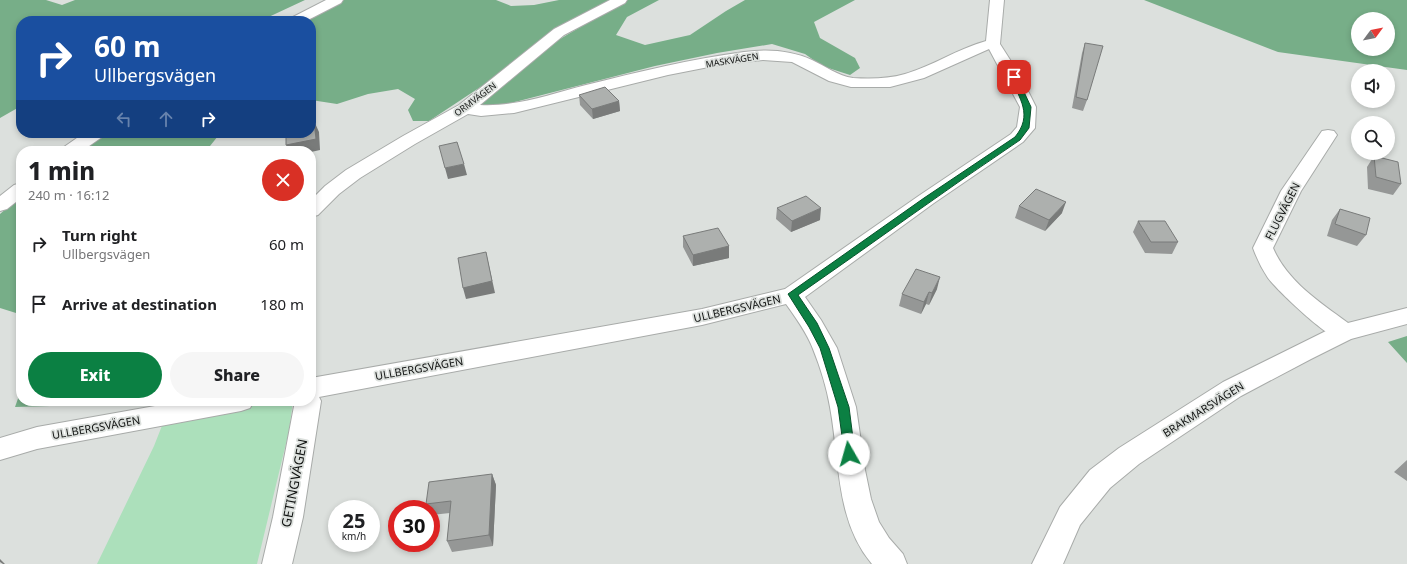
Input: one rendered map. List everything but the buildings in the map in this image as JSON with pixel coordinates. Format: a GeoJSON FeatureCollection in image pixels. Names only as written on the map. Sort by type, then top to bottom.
{"type":"FeatureCollection","features":[{"type":"Feature","properties":{"kind":"street"},"geometry":{"type":"LineString","coordinates":[[306,16],[336,0]]}},
{"type":"Feature","properties":{"kind":"street","name":"ORMVÄGEN"},"geometry":{"type":"LineString","coordinates":[[316,206],[332,190],[353,174],[409,140],[465,109],[559,32],[620,0]]}},
{"type":"Feature","properties":{"kind":"street"},"geometry":{"type":"LineString","coordinates":[[993,44],[997,0]]}},
{"type":"Feature","properties":{"kind":"street","name":"MASKVÄGEN"},"geometry":{"type":"LineString","coordinates":[[465,109],[489,112],[516,108],[668,71],[743,57],[764,55],[798,59],[841,81],[859,84],[876,83],[916,76],[978,47],[993,44]]}},
{"type":"Feature","properties":{"kind":"street","name":"ULLBERGSVÄGEN"},"geometry":{"type":"LineString","coordinates":[[316,387],[702,317],[792,294],[1017,138],[1026,128],[1028,107],[1014,77],[993,44]]}},
{"type":"Feature","properties":{"kind":"street","name":"FLUGVÄGEN"},"geometry":{"type":"LineString","coordinates":[[1328,135],[1291,191],[1263,248],[1266,259],[1298,296],[1344,332]]}},
{"type":"Feature","properties":{"kind":"street"},"geometry":{"type":"LineString","coordinates":[[77,146],[89,138]]}},
{"type":"Feature","properties":{"kind":"street"},"geometry":{"type":"LineString","coordinates":[[0,205],[16,193]]}},
{"type":"Feature","properties":{"kind":"street"},"geometry":{"type":"LineString","coordinates":[[792,294],[813,326],[824,348],[844,407],[851,470],[857,498],[866,528],[878,548],[892,564]]}},
{"type":"Feature","properties":{"kind":"street","name":"BRAKMARSVÄGEN"},"geometry":{"type":"LineString","coordinates":[[1047,564],[1070,516],[1100,479],[1129,456],[1232,390],[1344,332],[1407,316]]}},
{"type":"Feature","properties":{"kind":"street","name":"ULLBERGSVÄGEN"},"geometry":{"type":"LineString","coordinates":[[0,449],[37,438],[213,406]]}},
{"type":"Feature","properties":{"kind":"street","name":"GETINGVÄGEN"},"geometry":{"type":"LineString","coordinates":[[277,564],[288,517],[307,406]]}},
{"type":"Feature","properties":{"kind":"green space"},"geometry":{"type":"Polygon","coordinates":[[[0,0],[46,0],[62,5],[75,0],[305,0],[271,16],[16,16],[16,109],[0,118],[0,0]]]}},
{"type":"Feature","properties":{"kind":"green space"},"geometry":{"type":"Polygon","coordinates":[[[343,0],[496,0],[511,6],[534,5],[559,0],[612,0],[429,121],[413,121],[408,110],[415,99],[398,89],[368,94],[337,104],[316,101],[316,16],[313,16],[343,0]]]}},
{"type":"Feature","properties":{"kind":"green space"},"geometry":{"type":"Polygon","coordinates":[[[626,0],[659,0],[627,17],[616,35],[645,45],[690,35],[745,0],[855,0],[814,22],[820,38],[855,58],[860,68],[850,75],[822,66],[805,54],[772,44],[717,53],[655,66],[491,108],[476,104],[538,52],[626,0]]]}},
{"type":"Feature","properties":{"kind":"green space"},"geometry":{"type":"Polygon","coordinates":[[[1144,0],[1407,0],[1407,70],[1395,68],[1395,64],[1364,64],[1278,52],[1144,0]]]}},
{"type":"Feature","properties":{"kind":"green space"},"geometry":{"type":"Polygon","coordinates":[[[97,138],[216,138],[210,146],[85,146],[97,138]]]}},
{"type":"Feature","properties":{"kind":"green space"},"geometry":{"type":"Polygon","coordinates":[[[16,200],[16,313],[0,308],[0,214],[16,200]]]}},
{"type":"Feature","properties":{"kind":"green space"},"geometry":{"type":"Polygon","coordinates":[[[1407,336],[1407,363],[1388,342],[1407,336]]]}},
{"type":"Feature","properties":{"kind":"green space"},"geometry":{"type":"Polygon","coordinates":[[[16,404],[16,406],[50,406],[15,407],[16,404]]]}},
{"type":"Feature","properties":{"kind":"green space"},"geometry":{"type":"Polygon","coordinates":[[[208,406],[292,406],[289,431],[257,564],[97,564],[154,446],[167,413],[208,406]]]}},
{"type":"Feature","properties":{"kind":"route"},"geometry":{"type":"LineString","coordinates":[[849,454],[844,407],[824,348],[813,326],[792,294],[1017,138],[1026,128],[1028,107],[1014,77]]}}]}
